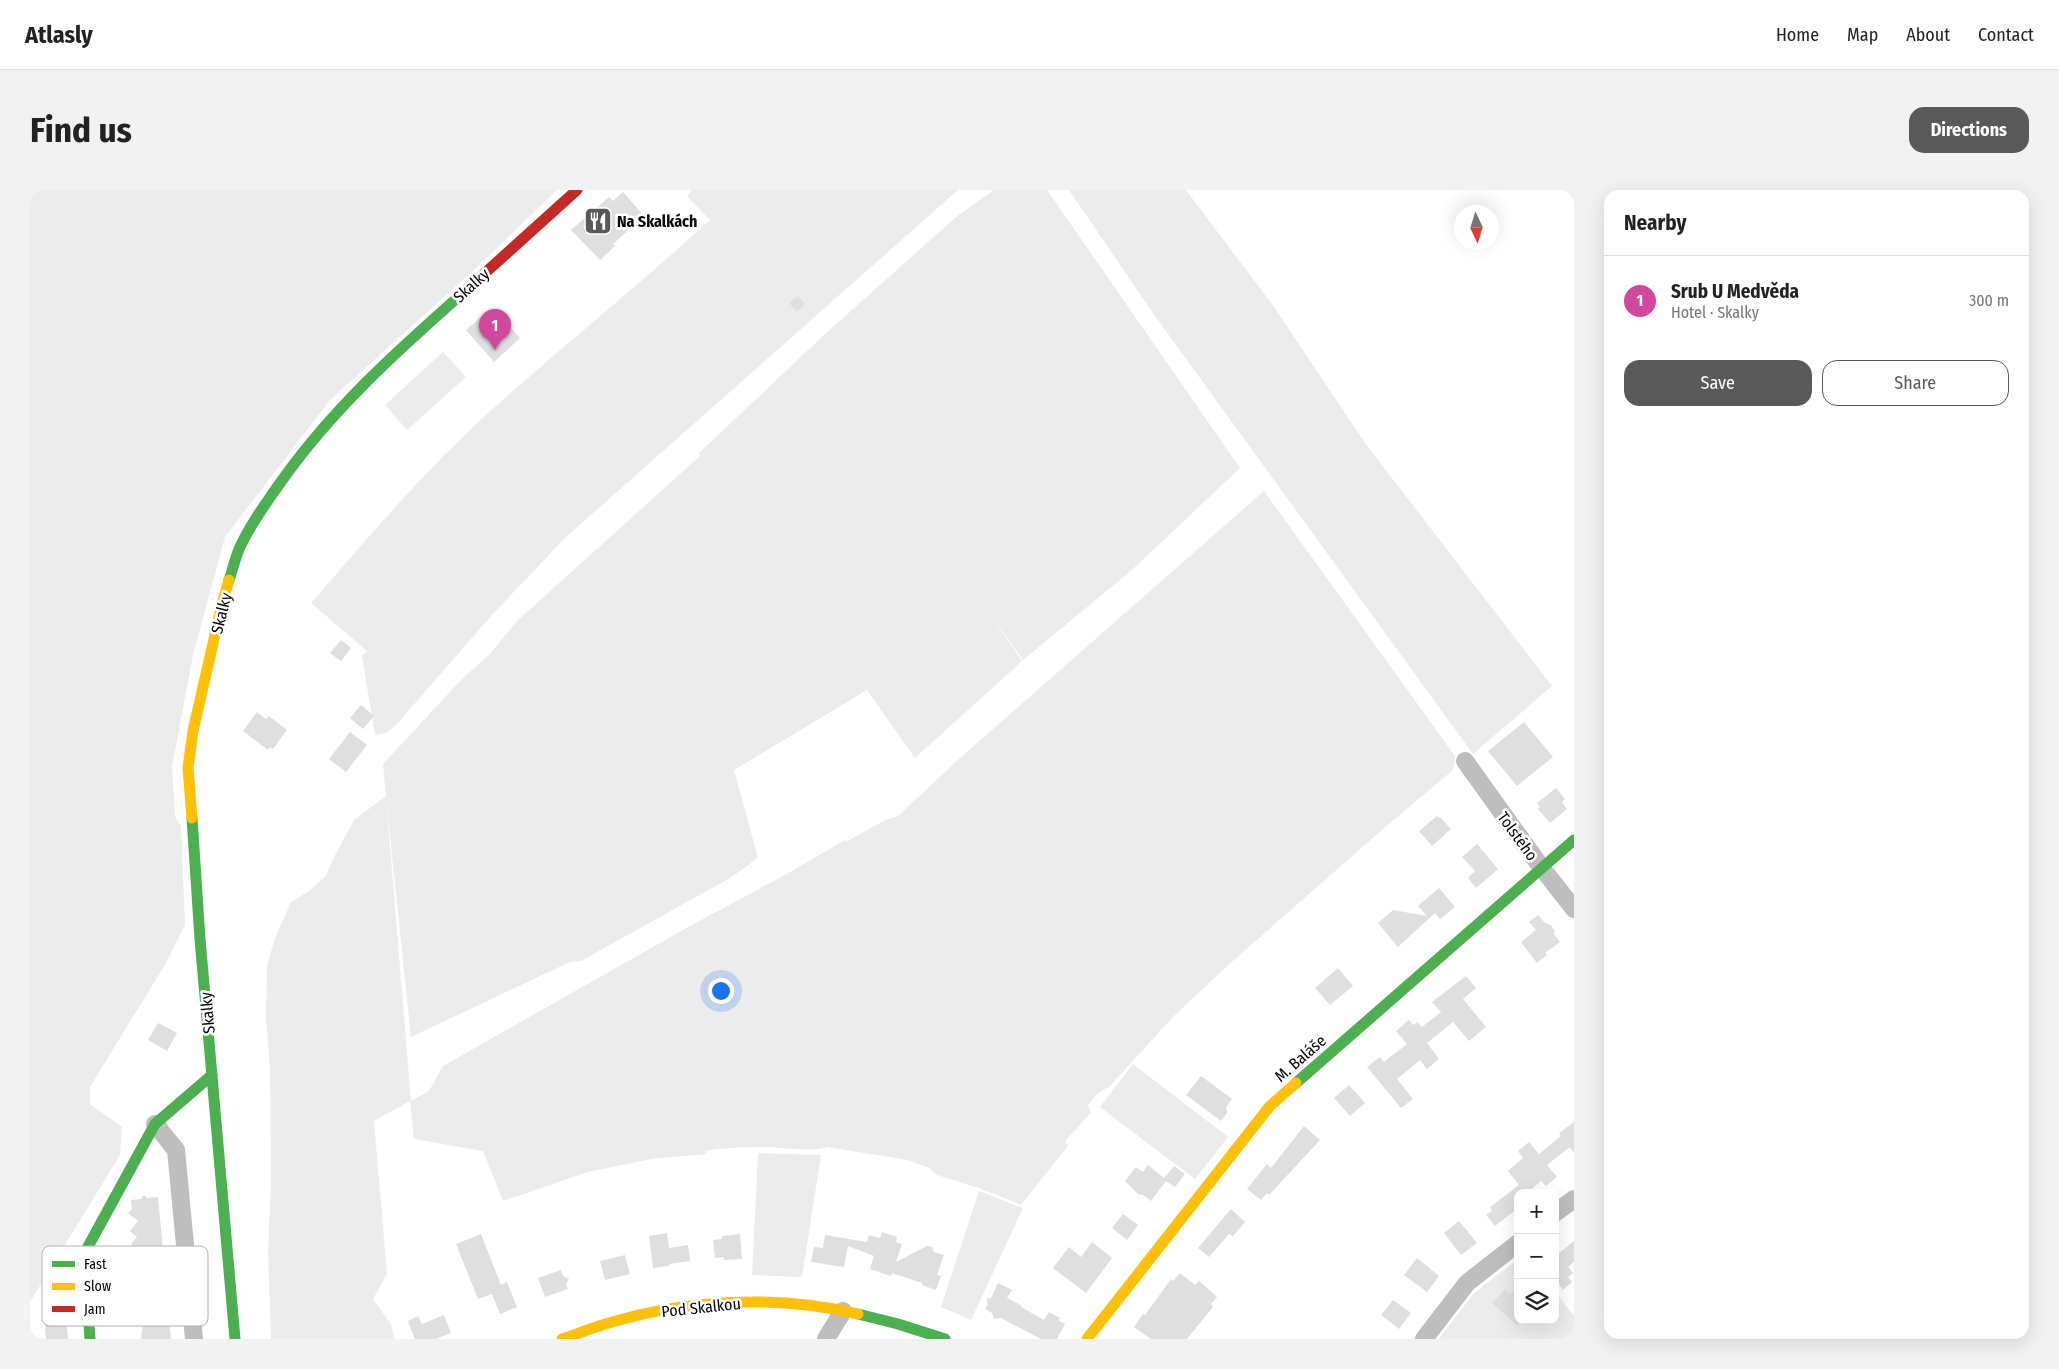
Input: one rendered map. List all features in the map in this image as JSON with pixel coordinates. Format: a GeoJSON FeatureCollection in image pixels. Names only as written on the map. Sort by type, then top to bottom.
{"type":"FeatureCollection","features":[{"type":"Feature","properties":{"kind":"street","name":"Skalky"},"geometry":{"type":"LineString","coordinates":[[235,1339],[200,939],[188,768],[193,731],[222,604],[239,549],[256,517],[300,454],[343,404],[384,363],[577,190]]}},
{"type":"Feature","properties":{"kind":"street","name":"Tolstého"},"geometry":{"type":"LineString","coordinates":[[1465,761],[1541,867],[1574,909]]}},
{"type":"Feature","properties":{"kind":"street","name":"M. Baláše"},"geometry":{"type":"LineString","coordinates":[[1087,1339],[1270,1106],[1574,840]]}},
{"type":"Feature","properties":{"kind":"street"},"geometry":{"type":"LineString","coordinates":[[88,1246],[155,1124],[212,1074]]}},
{"type":"Feature","properties":{"kind":"street"},"geometry":{"type":"LineString","coordinates":[[155,1124],[176,1150],[185,1246]]}},
{"type":"Feature","properties":{"kind":"street"},"geometry":{"type":"LineString","coordinates":[[1559,1210],[1574,1199]]}},
{"type":"Feature","properties":{"kind":"street"},"geometry":{"type":"LineString","coordinates":[[1424,1339],[1467,1283],[1514,1246]]}},
{"type":"Feature","properties":{"kind":"street","name":"Pod Skalkou"},"geometry":{"type":"LineString","coordinates":[[562,1339],[615,1320],[662,1310],[708,1303],[776,1302],[843,1311],[896,1323],[945,1339]]}},
{"type":"Feature","properties":{"kind":"street"},"geometry":{"type":"LineString","coordinates":[[826,1339],[843,1311]]}},
{"type":"Feature","properties":{"kind":"street"},"geometry":{"type":"LineString","coordinates":[[89,1326],[90,1339]]}},
{"type":"Feature","properties":{"kind":"street"},"geometry":{"type":"LineString","coordinates":[[193,1326],[194,1339]]}},
{"type":"Feature","properties":{"kind":"shaded area"},"geometry":{"type":"Polygon","coordinates":[[[30,190],[557,190],[475,269],[330,400],[225,537],[193,655],[172,767],[175,816],[181,826],[185,925],[166,963],[90,1087],[90,1104],[122,1127],[120,1155],[64,1246],[42,1246],[42,1282],[30,1302],[30,190]]]}},
{"type":"Feature","properties":{"kind":"shaded area"},"geometry":{"type":"Polygon","coordinates":[[[692,190],[958,190],[566,537],[491,616],[396,725],[386,733],[375,735],[362,656],[367,651],[311,603],[396,506],[463,436],[710,220],[687,196],[692,190]]]}},
{"type":"Feature","properties":{"kind":"shaded area"},"geometry":{"type":"Polygon","coordinates":[[[994,190],[1047,190],[1240,468],[1132,570],[1023,660],[988,611],[1022,661],[915,758],[867,690],[734,770],[758,858],[730,878],[581,961],[570,962],[411,1037],[386,798],[411,1101],[429,1091],[443,1066],[845,840],[846,842],[885,820],[898,816],[960,758],[1264,491],[1455,756],[1452,771],[1226,967],[1173,1017],[1108,1088],[1098,1093],[1088,1105],[1091,1113],[1065,1141],[1068,1146],[1021,1205],[979,1188],[937,1175],[929,1168],[907,1160],[828,1147],[807,1149],[770,1147],[729,1148],[705,1151],[706,1154],[651,1159],[588,1172],[503,1201],[483,1151],[414,1139],[410,1101],[374,1121],[387,1274],[373,1299],[391,1324],[394,1339],[271,1339],[268,1252],[271,1182],[270,1069],[266,1017],[267,966],[275,938],[291,902],[309,891],[326,876],[354,820],[386,796],[383,764],[462,679],[490,654],[517,621],[700,456],[699,453],[824,335],[956,217],[994,190]]]}},
{"type":"Feature","properties":{"kind":"shaded area"},"geometry":{"type":"Polygon","coordinates":[[[1069,190],[1186,190],[1274,307],[1365,443],[1552,686],[1473,754],[1155,316],[1069,190]]]}},
{"type":"Feature","properties":{"kind":"shaded area"},"geometry":{"type":"Polygon","coordinates":[[[443,352],[466,377],[407,430],[385,405],[443,352]]]}},
{"type":"Feature","properties":{"kind":"shaded area"},"geometry":{"type":"Polygon","coordinates":[[[1133,1064],[1228,1137],[1195,1179],[1100,1107],[1133,1064]]]}},
{"type":"Feature","properties":{"kind":"shaded area"},"geometry":{"type":"Polygon","coordinates":[[[758,1153],[821,1155],[802,1277],[752,1275],[758,1153]]]}},
{"type":"Feature","properties":{"kind":"shaded area"},"geometry":{"type":"Polygon","coordinates":[[[979,1191],[1023,1208],[971,1320],[941,1307],[979,1191]]]}},
{"type":"Feature","properties":{"kind":"shaded area"},"geometry":{"type":"Polygon","coordinates":[[[1514,1262],[1514,1324],[1559,1324],[1559,1297],[1574,1316],[1574,1339],[1439,1339],[1473,1294],[1514,1262]]]}},
{"type":"Feature","properties":{"kind":"building"},"geometry":{"type":"Polygon","coordinates":[[[623,192],[644,216],[613,244],[615,246],[600,260],[571,230],[609,197],[613,201],[623,192]]]}},
{"type":"Feature","properties":{"kind":"building"},"geometry":{"type":"Polygon","coordinates":[[[798,296],[805,304],[797,312],[789,303],[798,296]]]}},
{"type":"Feature","properties":{"kind":"building"},"geometry":{"type":"Polygon","coordinates":[[[482,316],[501,337],[511,328],[520,338],[494,362],[466,330],[482,316]]]}},
{"type":"Feature","properties":{"kind":"building"},"geometry":{"type":"Polygon","coordinates":[[[341,640],[351,648],[341,661],[330,653],[341,640]]]}},
{"type":"Feature","properties":{"kind":"building"},"geometry":{"type":"Polygon","coordinates":[[[361,705],[374,716],[363,729],[350,718],[361,705]]]}},
{"type":"Feature","properties":{"kind":"building"},"geometry":{"type":"Polygon","coordinates":[[[257,712],[266,719],[269,716],[287,730],[273,749],[270,747],[268,750],[243,731],[257,712]]]}},
{"type":"Feature","properties":{"kind":"building"},"geometry":{"type":"Polygon","coordinates":[[[1524,722],[1553,757],[1517,786],[1488,751],[1524,722]]]}},
{"type":"Feature","properties":{"kind":"building"},"geometry":{"type":"Polygon","coordinates":[[[350,732],[367,745],[346,772],[329,759],[350,732]]]}},
{"type":"Feature","properties":{"kind":"building"},"geometry":{"type":"Polygon","coordinates":[[[1556,788],[1565,799],[1562,802],[1567,809],[1550,823],[1538,809],[1540,807],[1537,803],[1556,788]]]}},
{"type":"Feature","properties":{"kind":"building"},"geometry":{"type":"Polygon","coordinates":[[[1437,816],[1451,829],[1432,846],[1419,831],[1437,816]]]}},
{"type":"Feature","properties":{"kind":"building"},"geometry":{"type":"Polygon","coordinates":[[[1477,844],[1498,869],[1476,888],[1468,878],[1475,871],[1462,857],[1477,844]]]}},
{"type":"Feature","properties":{"kind":"building"},"geometry":{"type":"Polygon","coordinates":[[[1439,888],[1455,907],[1440,919],[1435,913],[1398,947],[1378,923],[1393,910],[1427,916],[1418,906],[1439,888]]]}},
{"type":"Feature","properties":{"kind":"building"},"geometry":{"type":"Polygon","coordinates":[[[1538,915],[1545,923],[1551,925],[1555,931],[1554,934],[1560,942],[1545,953],[1547,955],[1537,963],[1521,942],[1536,930],[1529,922],[1538,915]]]}},
{"type":"Feature","properties":{"kind":"building"},"geometry":{"type":"Polygon","coordinates":[[[1338,968],[1353,986],[1330,1005],[1315,988],[1338,968]]]}},
{"type":"Feature","properties":{"kind":"building"},"geometry":{"type":"Polygon","coordinates":[[[1466,976],[1476,988],[1463,999],[1486,1027],[1469,1041],[1453,1022],[1427,1043],[1439,1059],[1427,1069],[1420,1060],[1397,1079],[1413,1099],[1401,1108],[1367,1067],[1380,1057],[1384,1062],[1407,1044],[1396,1031],[1409,1020],[1413,1025],[1418,1022],[1422,1027],[1441,1012],[1432,1002],[1466,976]]]}},
{"type":"Feature","properties":{"kind":"building"},"geometry":{"type":"Polygon","coordinates":[[[158,1023],[177,1033],[167,1051],[148,1040],[158,1023]]]}},
{"type":"Feature","properties":{"kind":"building"},"geometry":{"type":"Polygon","coordinates":[[[1201,1076],[1232,1099],[1226,1107],[1227,1113],[1221,1121],[1186,1095],[1201,1076]]]}},
{"type":"Feature","properties":{"kind":"building"},"geometry":{"type":"Polygon","coordinates":[[[1349,1085],[1365,1103],[1350,1116],[1334,1098],[1349,1085]]]}},
{"type":"Feature","properties":{"kind":"building"},"geometry":{"type":"Polygon","coordinates":[[[1574,1122],[1574,1153],[1570,1147],[1547,1165],[1557,1177],[1546,1186],[1541,1181],[1532,1189],[1514,1189],[1514,1211],[1495,1226],[1486,1215],[1492,1211],[1490,1207],[1519,1185],[1508,1171],[1523,1158],[1518,1151],[1529,1142],[1539,1154],[1561,1136],[1559,1133],[1574,1122]]]}},
{"type":"Feature","properties":{"kind":"building"},"geometry":{"type":"Polygon","coordinates":[[[1304,1126],[1320,1140],[1269,1195],[1267,1193],[1261,1200],[1247,1189],[1267,1164],[1271,1168],[1304,1126]]]}},
{"type":"Feature","properties":{"kind":"building"},"geometry":{"type":"Polygon","coordinates":[[[1148,1165],[1164,1178],[1174,1166],[1185,1174],[1175,1187],[1166,1181],[1151,1201],[1138,1194],[1125,1181],[1136,1167],[1143,1172],[1148,1165]]]}},
{"type":"Feature","properties":{"kind":"building"},"geometry":{"type":"Polygon","coordinates":[[[144,1195],[147,1198],[158,1197],[163,1246],[133,1246],[131,1244],[137,1237],[130,1231],[138,1221],[128,1213],[132,1209],[131,1200],[141,1199],[144,1195]]]}},
{"type":"Feature","properties":{"kind":"building"},"geometry":{"type":"Polygon","coordinates":[[[1231,1209],[1245,1222],[1233,1236],[1229,1234],[1209,1257],[1198,1248],[1231,1209]]]}},
{"type":"Feature","properties":{"kind":"building"},"geometry":{"type":"Polygon","coordinates":[[[1123,1214],[1138,1225],[1127,1240],[1112,1228],[1123,1214]]]}},
{"type":"Feature","properties":{"kind":"building"},"geometry":{"type":"Polygon","coordinates":[[[1459,1221],[1477,1243],[1461,1255],[1444,1233],[1459,1221]]]}},
{"type":"Feature","properties":{"kind":"building"},"geometry":{"type":"Polygon","coordinates":[[[882,1232],[897,1237],[896,1242],[902,1244],[896,1262],[927,1246],[932,1247],[934,1252],[944,1255],[937,1275],[941,1276],[936,1290],[892,1273],[891,1276],[870,1269],[874,1256],[848,1246],[844,1267],[811,1262],[814,1247],[823,1248],[825,1235],[867,1242],[869,1235],[880,1238],[882,1232]]]}},
{"type":"Feature","properties":{"kind":"building"},"geometry":{"type":"Polygon","coordinates":[[[667,1233],[669,1248],[688,1245],[690,1261],[653,1268],[649,1236],[667,1233]]]}},
{"type":"Feature","properties":{"kind":"building"},"geometry":{"type":"Polygon","coordinates":[[[481,1234],[501,1285],[507,1282],[517,1307],[500,1314],[492,1294],[478,1299],[456,1244],[481,1234]]]}},
{"type":"Feature","properties":{"kind":"building"},"geometry":{"type":"Polygon","coordinates":[[[740,1234],[742,1259],[724,1260],[724,1257],[715,1258],[713,1240],[722,1239],[722,1236],[740,1234]]]}},
{"type":"Feature","properties":{"kind":"building"},"geometry":{"type":"Polygon","coordinates":[[[1574,1241],[1574,1262],[1568,1267],[1573,1273],[1568,1277],[1572,1282],[1563,1290],[1559,1284],[1559,1253],[1574,1241]]]}},
{"type":"Feature","properties":{"kind":"building"},"geometry":{"type":"Polygon","coordinates":[[[1092,1242],[1112,1258],[1086,1293],[1053,1268],[1069,1247],[1081,1257],[1092,1242]]]}},
{"type":"Feature","properties":{"kind":"building"},"geometry":{"type":"Polygon","coordinates":[[[625,1255],[630,1274],[605,1280],[600,1261],[625,1255]]]}},
{"type":"Feature","properties":{"kind":"building"},"geometry":{"type":"Polygon","coordinates":[[[1417,1258],[1439,1276],[1427,1292],[1404,1275],[1417,1258]]]}},
{"type":"Feature","properties":{"kind":"building"},"geometry":{"type":"Polygon","coordinates":[[[561,1270],[563,1276],[569,1279],[566,1284],[568,1289],[545,1297],[538,1278],[561,1270]]]}},
{"type":"Feature","properties":{"kind":"building"},"geometry":{"type":"Polygon","coordinates":[[[1180,1273],[1195,1285],[1199,1281],[1217,1297],[1211,1304],[1213,1307],[1187,1339],[1151,1339],[1134,1327],[1171,1279],[1173,1281],[1180,1273]]]}},
{"type":"Feature","properties":{"kind":"building"},"geometry":{"type":"Polygon","coordinates":[[[998,1283],[1012,1290],[1007,1298],[1044,1320],[1049,1312],[1060,1318],[1058,1320],[1065,1324],[1057,1339],[1041,1339],[1001,1318],[994,1319],[992,1313],[985,1309],[988,1304],[986,1299],[991,1298],[998,1283]]]}},
{"type":"Feature","properties":{"kind":"building"},"geometry":{"type":"Polygon","coordinates":[[[1505,1289],[1510,1294],[1514,1290],[1514,1322],[1492,1303],[1505,1289]]]}},
{"type":"Feature","properties":{"kind":"building"},"geometry":{"type":"Polygon","coordinates":[[[1393,1300],[1411,1313],[1399,1329],[1381,1315],[1393,1300]]]}},
{"type":"Feature","properties":{"kind":"building"},"geometry":{"type":"Polygon","coordinates":[[[444,1315],[451,1333],[436,1339],[415,1339],[408,1321],[418,1316],[422,1324],[444,1315]]]}},
{"type":"Feature","properties":{"kind":"building"},"geometry":{"type":"Polygon","coordinates":[[[45,1326],[67,1326],[68,1339],[46,1339],[45,1326]]]}},
{"type":"Feature","properties":{"kind":"building"},"geometry":{"type":"Polygon","coordinates":[[[143,1326],[170,1326],[171,1339],[141,1339],[143,1326]]]}},
{"type":"Feature","properties":{"kind":"traffic: fast"},"geometry":{"type":"LineString","coordinates":[[229,580],[238,551],[248,531],[298,459],[320,432],[390,359],[465,291]]}},
{"type":"Feature","properties":{"kind":"traffic: fast"},"geometry":{"type":"LineString","coordinates":[[192,818],[200,939],[235,1339]]}},
{"type":"Feature","properties":{"kind":"traffic: fast"},"geometry":{"type":"LineString","coordinates":[[1296,1083],[1574,840]]}},
{"type":"Feature","properties":{"kind":"traffic: fast"},"geometry":{"type":"LineString","coordinates":[[88,1246],[155,1124],[212,1075]]}},
{"type":"Feature","properties":{"kind":"traffic: fast"},"geometry":{"type":"LineString","coordinates":[[858,1314],[945,1339]]}},
{"type":"Feature","properties":{"kind":"traffic: fast"},"geometry":{"type":"LineString","coordinates":[[89,1326],[90,1339]]}},
{"type":"Feature","properties":{"kind":"traffic: slow"},"geometry":{"type":"LineString","coordinates":[[192,818],[188,768],[193,731],[229,580]]}},
{"type":"Feature","properties":{"kind":"traffic: slow"},"geometry":{"type":"LineString","coordinates":[[1087,1339],[1270,1106],[1296,1083]]}},
{"type":"Feature","properties":{"kind":"traffic: slow"},"geometry":{"type":"LineString","coordinates":[[562,1339],[639,1315],[670,1309],[733,1302],[796,1304],[858,1314]]}},
{"type":"Feature","properties":{"kind":"traffic: jam"},"geometry":{"type":"LineString","coordinates":[[465,291],[577,190]]}},
{"type":"Feature","properties":{"kind":"place","name":"Na Skalkách"},"geometry":{"type":"Point","coordinates":[598,221]}},
{"type":"Feature","properties":{"kind":"place","name":"Srub U Medvěda"},"geometry":{"type":"Point","coordinates":[495,350]}}]}
